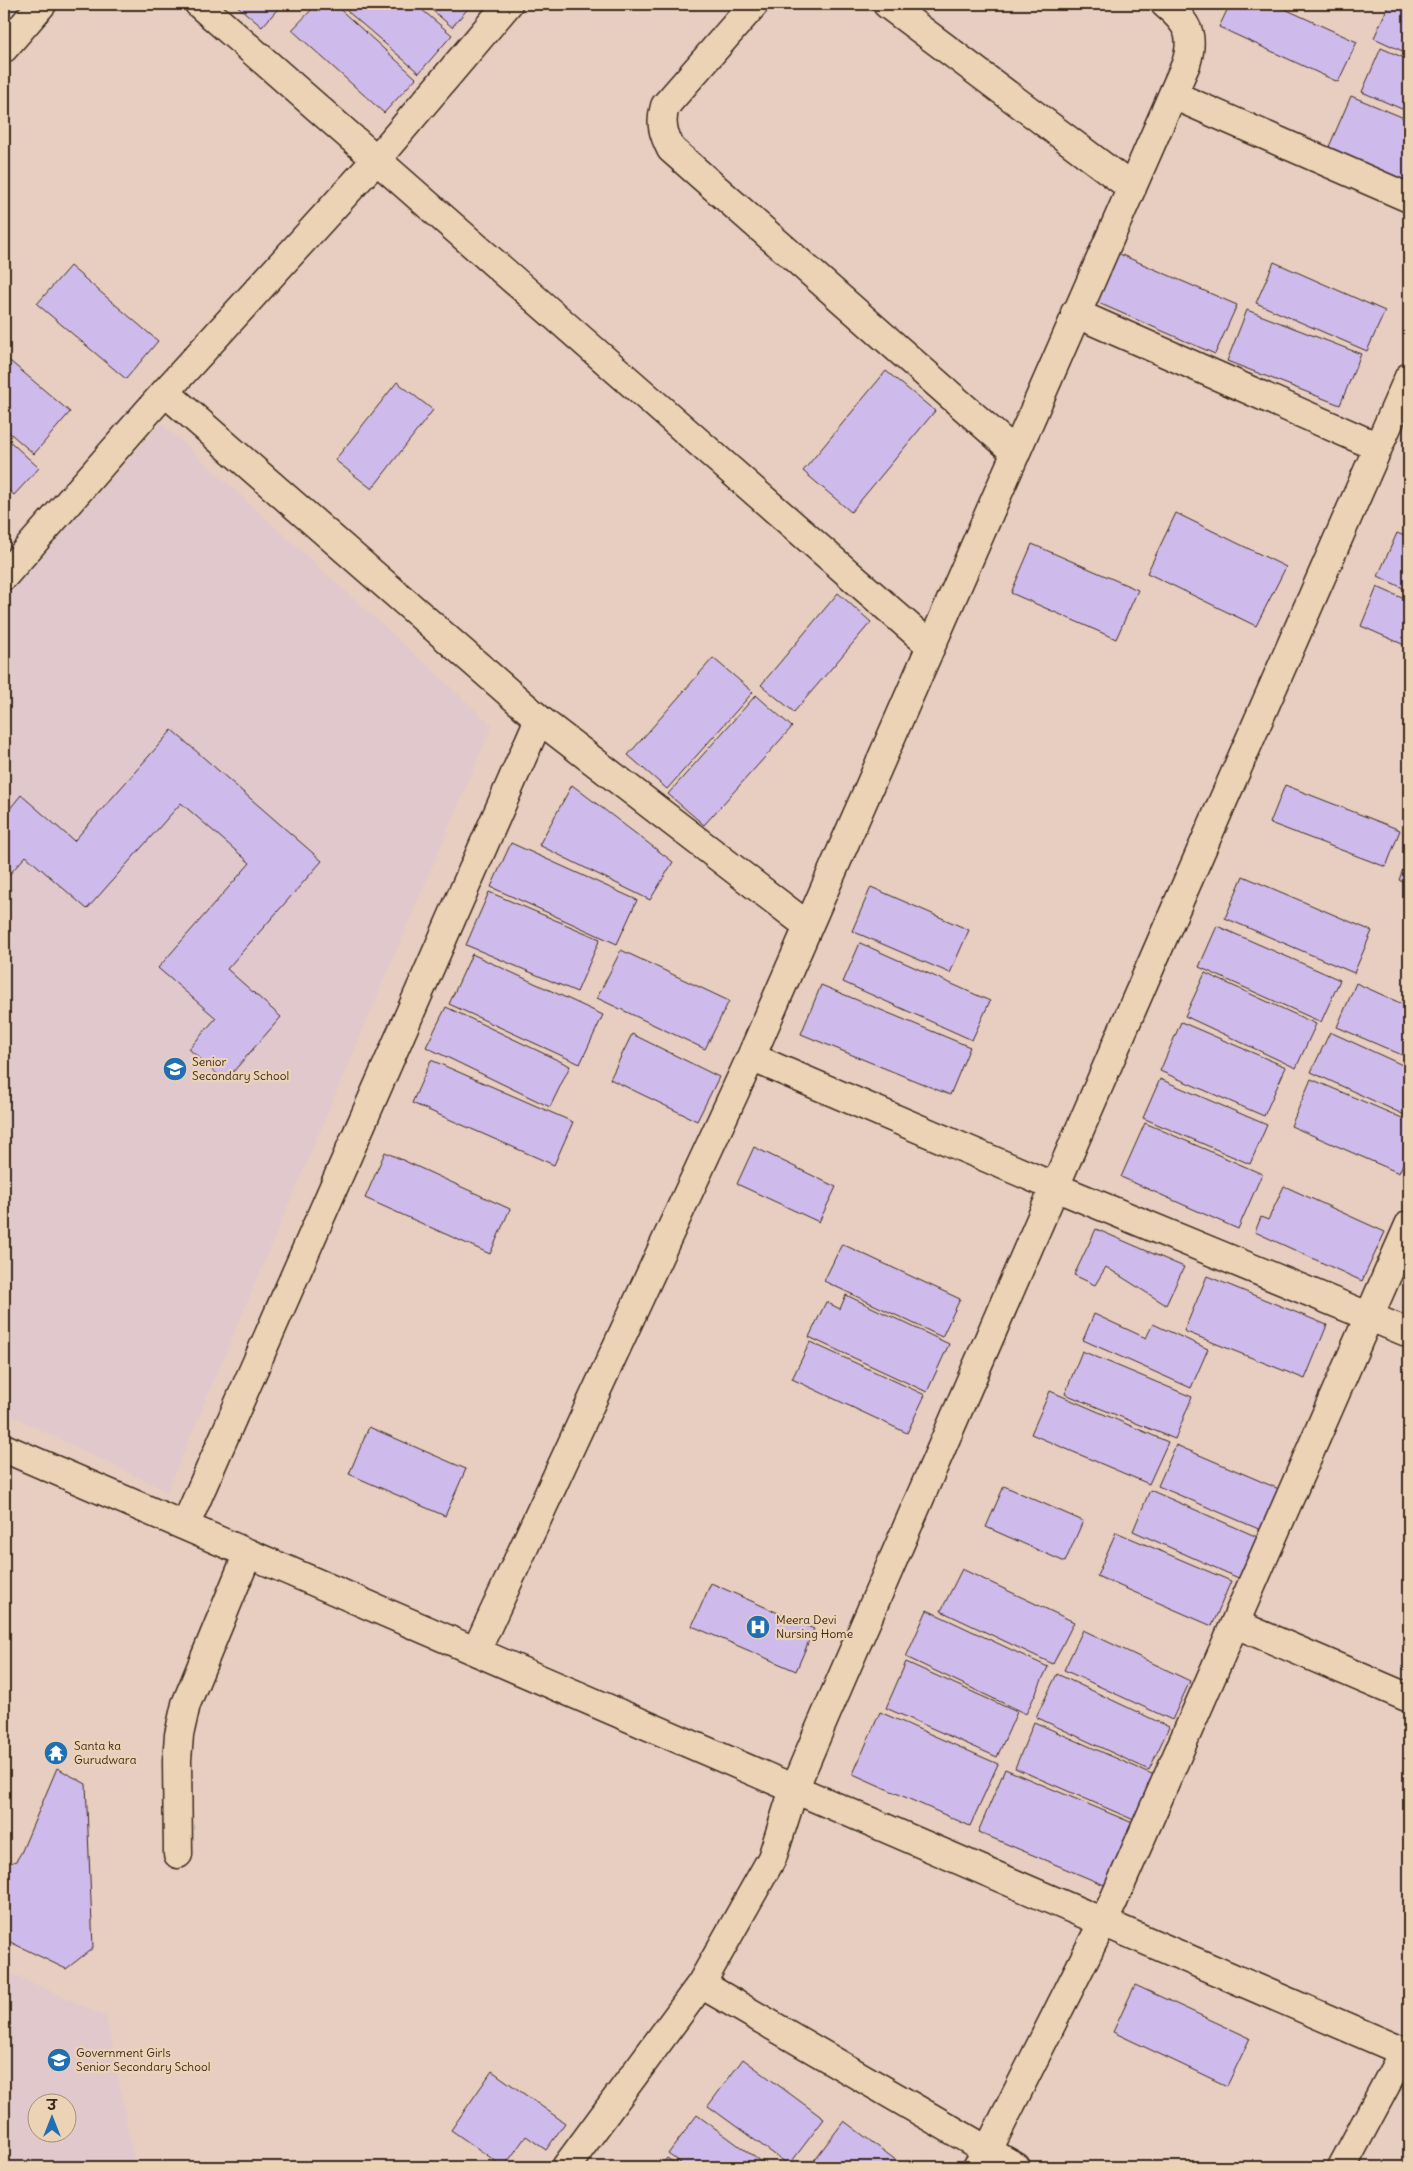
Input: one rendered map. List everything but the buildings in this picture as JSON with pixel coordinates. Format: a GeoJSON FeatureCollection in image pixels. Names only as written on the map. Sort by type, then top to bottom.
{"type":"FeatureCollection","features":[{"type":"Feature","properties":{"kind":"street"},"geometry":{"type":"LineString","coordinates":[[4,48],[42,4]]}},
{"type":"Feature","properties":{"kind":"street"},"geometry":{"type":"LineString","coordinates":[[199,4],[931,646]]}},
{"type":"Feature","properties":{"kind":"street"},"geometry":{"type":"LineString","coordinates":[[4,576],[165,392],[376,160],[508,4]]}},
{"type":"Feature","properties":{"kind":"street"},"geometry":{"type":"LineString","coordinates":[[754,4],[665,106],[661,121],[664,135],[671,149],[1016,453]]}},
{"type":"Feature","properties":{"kind":"street"},"geometry":{"type":"LineString","coordinates":[[887,4],[1132,188]]}},
{"type":"Feature","properties":{"kind":"street"},"geometry":{"type":"LineString","coordinates":[[476,1652],[751,1056],[1016,453],[1075,313],[1173,95],[1192,46],[1188,27],[1165,4]]}},
{"type":"Feature","properties":{"kind":"street"},"geometry":{"type":"LineString","coordinates":[[1173,95],[1409,198]]}},
{"type":"Feature","properties":{"kind":"street"},"geometry":{"type":"LineString","coordinates":[[1075,313],[1378,447]]}},
{"type":"Feature","properties":{"kind":"street"},"geometry":{"type":"LineString","coordinates":[[566,2167],[701,1984],[772,1858],[794,1789],[1409,376]]}},
{"type":"Feature","properties":{"kind":"street"},"geometry":{"type":"LineString","coordinates":[[165,392],[539,719],[808,926]]}},
{"type":"Feature","properties":{"kind":"street"},"geometry":{"type":"LineString","coordinates":[[185,1526],[539,719]]}},
{"type":"Feature","properties":{"kind":"street"},"geometry":{"type":"LineString","coordinates":[[751,1056],[1055,1188],[1409,1333]]}},
{"type":"Feature","properties":{"kind":"street"},"geometry":{"type":"LineString","coordinates":[[983,2158],[1103,1922],[1236,1624],[1409,1226]]}},
{"type":"Feature","properties":{"kind":"street"},"geometry":{"type":"LineString","coordinates":[[4,1448],[1406,2052],[1342,2167]]}},
{"type":"Feature","properties":{"kind":"street"},"geometry":{"type":"LineString","coordinates":[[178,1854],[177,1760],[179,1735],[186,1704],[248,1553]]}},
{"type":"Feature","properties":{"kind":"street"},"geometry":{"type":"LineString","coordinates":[[1236,1624],[1409,1698]]}},
{"type":"Feature","properties":{"kind":"street"},"geometry":{"type":"LineString","coordinates":[[701,1984],[983,2158],[1016,2167]]}},
{"type":"Feature","properties":{"kind":"shaded area","name":"Senior Secondary School"},"geometry":{"type":"Polygon","coordinates":[[[161,423],[492,725],[167,1491],[4,1412],[4,599],[161,423]]]}},
{"type":"Feature","properties":{"kind":"shaded area","name":"Government Girls Senior Secondary School"},"geometry":{"type":"Polygon","coordinates":[[[4,1970],[107,2017],[135,2167],[4,2167],[4,1970]]]}},
{"type":"Feature","properties":{"kind":"place","name":"Senior Secondary School"},"geometry":{"type":"Point","coordinates":[175,1069]}},
{"type":"Feature","properties":{"kind":"place","name":"Meera Devi Nursing Home"},"geometry":{"type":"Point","coordinates":[758,1627]}},
{"type":"Feature","properties":{"kind":"place","name":"Santa ka Gurudwara"},"geometry":{"type":"Point","coordinates":[56,1753]}},
{"type":"Feature","properties":{"kind":"place","name":"Government Girls Senior Secondary School"},"geometry":{"type":"Point","coordinates":[59,2060]}}]}
